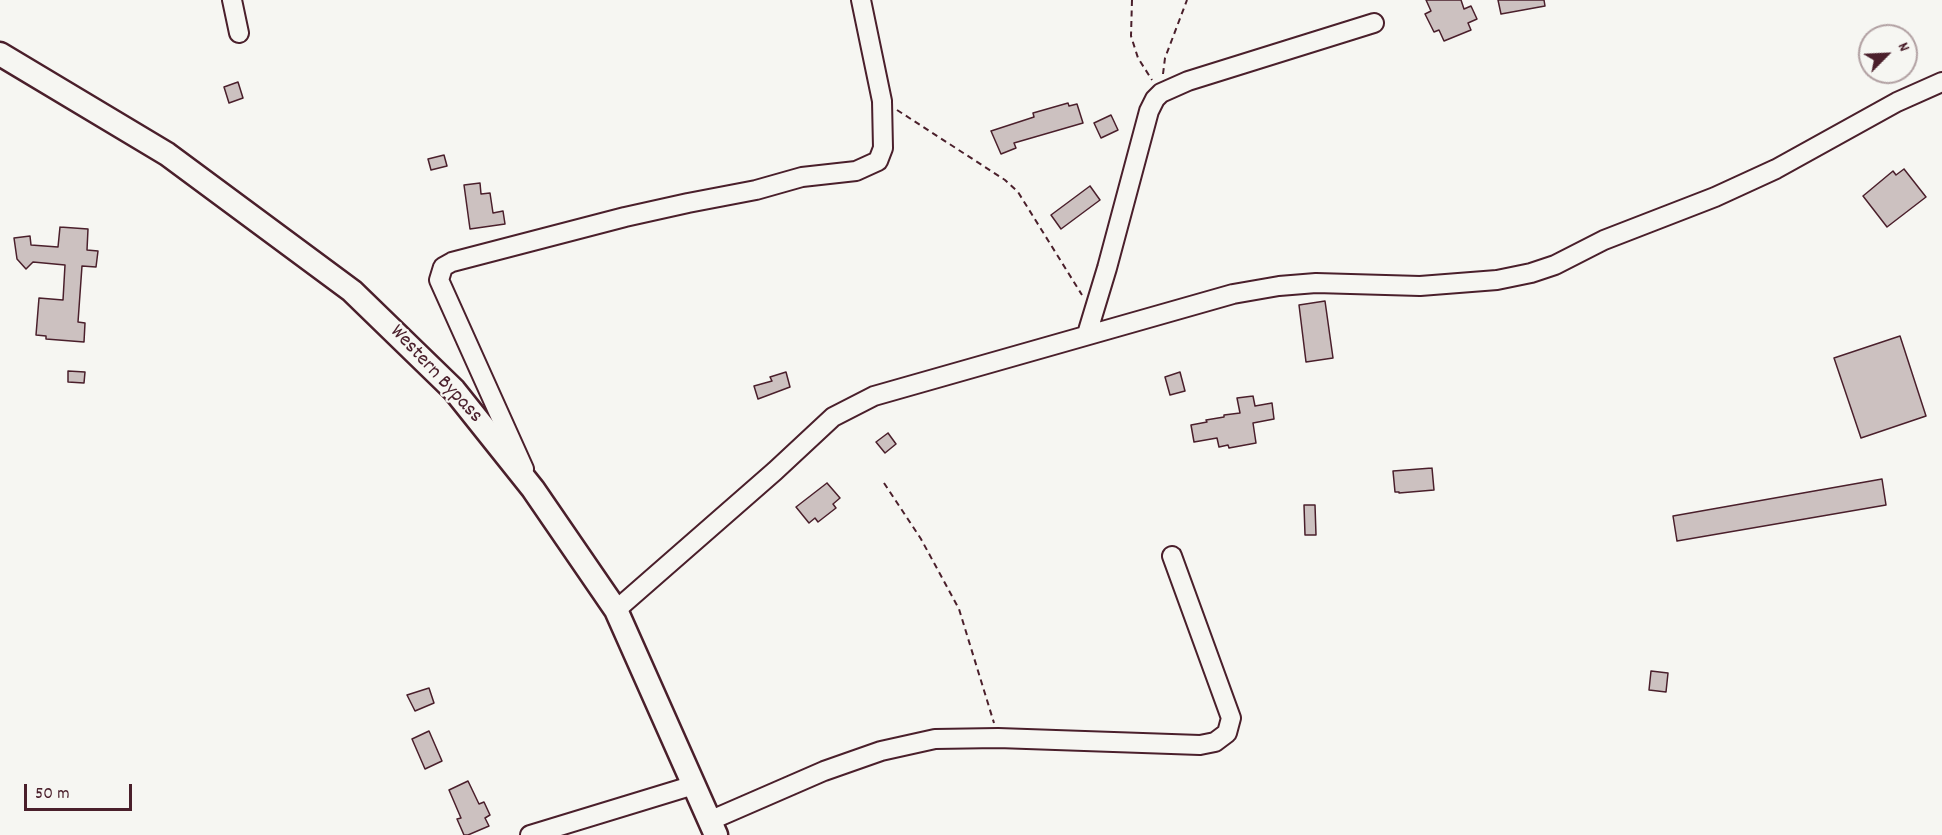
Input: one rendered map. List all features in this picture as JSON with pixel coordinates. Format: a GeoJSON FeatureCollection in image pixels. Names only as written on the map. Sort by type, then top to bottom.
{"type":"FeatureCollection","features":[{"type":"Feature","properties":{"kind":"main road","name":"Western Bypass"},"geometry":{"type":"LineString","coordinates":[[0,54],[167,154],[352,291],[454,390],[533,489],[616,610],[712,828]]}},
{"type":"Feature","properties":{"kind":"street"},"geometry":{"type":"LineString","coordinates":[[232,0],[239,33]]}},
{"type":"Feature","properties":{"kind":"street"},"geometry":{"type":"LineString","coordinates":[[533,489],[439,280],[443,267],[452,262],[625,217],[688,202],[756,190],[802,177],[846,173],[868,167],[878,161],[883,148],[882,101],[861,0]]}},
{"type":"Feature","properties":{"kind":"street"},"geometry":{"type":"LineString","coordinates":[[1087,334],[1149,111],[1155,99],[1161,93],[1188,81],[1374,23]]}},
{"type":"Feature","properties":{"kind":"street"},"geometry":{"type":"LineString","coordinates":[[616,610],[775,471],[833,417],[874,396],[1233,294],[1279,286],[1324,283],[1420,286],[1497,280],[1531,273],[1555,265],[1604,240],[1715,197],[1766,173],[1897,102],[1942,82]]}},
{"type":"Feature","properties":{"kind":"street"},"geometry":{"type":"LineString","coordinates":[[712,828],[824,771],[881,751],[935,739],[998,738],[1200,744],[1215,742],[1227,733],[1231,718],[1172,556]]}},
{"type":"Feature","properties":{"kind":"street"},"geometry":{"type":"LineString","coordinates":[[530,835],[694,785]]}},
{"type":"Feature","properties":{"kind":"path"},"geometry":{"type":"LineString","coordinates":[[1132,0],[1131,36],[1138,58],[1161,93]]}},
{"type":"Feature","properties":{"kind":"path"},"geometry":{"type":"LineString","coordinates":[[1161,93],[1165,58],[1187,0]]}},
{"type":"Feature","properties":{"kind":"path"},"geometry":{"type":"LineString","coordinates":[[882,101],[930,129],[1005,180],[1018,192],[1093,312]]}},
{"type":"Feature","properties":{"kind":"path"},"geometry":{"type":"LineString","coordinates":[[884,483],[921,539],[959,609],[998,738]]}},
{"type":"Feature","properties":{"kind":"building"},"geometry":{"type":"Polygon","coordinates":[[[1426,0],[1461,0],[1464,9],[1471,6],[1477,19],[1468,23],[1471,30],[1444,41],[1439,30],[1434,32],[1425,14],[1431,11],[1426,0]]]}},
{"type":"Feature","properties":{"kind":"building"},"geometry":{"type":"Polygon","coordinates":[[[1498,0],[1544,0],[1545,6],[1501,14],[1498,0]]]}},
{"type":"Feature","properties":{"kind":"building"},"geometry":{"type":"Polygon","coordinates":[[[238,82],[243,98],[229,103],[224,87],[238,82]]]}},
{"type":"Feature","properties":{"kind":"building"},"geometry":{"type":"Polygon","coordinates":[[[1068,103],[1069,106],[1077,104],[1083,123],[1014,143],[1016,148],[1001,154],[991,131],[1034,117],[1033,113],[1068,103]]]}},
{"type":"Feature","properties":{"kind":"building"},"geometry":{"type":"Polygon","coordinates":[[[1111,115],[1118,130],[1101,138],[1094,123],[1111,115]]]}},
{"type":"Feature","properties":{"kind":"building"},"geometry":{"type":"Polygon","coordinates":[[[444,155],[447,166],[431,170],[428,159],[444,155]]]}},
{"type":"Feature","properties":{"kind":"building"},"geometry":{"type":"Polygon","coordinates":[[[1904,169],[1926,197],[1887,227],[1863,196],[1893,171],[1896,175],[1904,169]]]}},
{"type":"Feature","properties":{"kind":"building"},"geometry":{"type":"Polygon","coordinates":[[[480,183],[481,194],[490,193],[493,213],[503,211],[505,224],[470,229],[464,185],[480,183]]]}},
{"type":"Feature","properties":{"kind":"building"},"geometry":{"type":"Polygon","coordinates":[[[1090,186],[1100,200],[1061,229],[1051,215],[1090,186]]]}},
{"type":"Feature","properties":{"kind":"building"},"geometry":{"type":"Polygon","coordinates":[[[60,227],[88,229],[87,250],[98,251],[96,267],[82,266],[78,322],[85,323],[84,342],[46,339],[46,336],[36,335],[39,298],[63,300],[65,265],[33,262],[26,269],[17,259],[14,238],[30,236],[31,245],[58,247],[60,227]]]}},
{"type":"Feature","properties":{"kind":"building"},"geometry":{"type":"Polygon","coordinates":[[[1325,301],[1333,358],[1306,362],[1299,305],[1325,301]]]}},
{"type":"Feature","properties":{"kind":"building"},"geometry":{"type":"Polygon","coordinates":[[[1900,336],[1926,416],[1861,438],[1834,358],[1900,336]]]}},
{"type":"Feature","properties":{"kind":"building"},"geometry":{"type":"Polygon","coordinates":[[[68,371],[85,372],[84,383],[68,382],[68,371]]]}},
{"type":"Feature","properties":{"kind":"building"},"geometry":{"type":"Polygon","coordinates":[[[786,372],[790,387],[758,399],[754,386],[772,381],[770,377],[786,372]]]}},
{"type":"Feature","properties":{"kind":"building"},"geometry":{"type":"Polygon","coordinates":[[[1180,372],[1185,391],[1170,395],[1165,377],[1180,372]]]}},
{"type":"Feature","properties":{"kind":"building"},"geometry":{"type":"Polygon","coordinates":[[[1253,396],[1255,406],[1272,403],[1274,419],[1253,423],[1256,443],[1229,448],[1228,445],[1219,447],[1217,438],[1194,442],[1191,425],[1224,417],[1224,415],[1240,413],[1237,398],[1253,396]]]}},
{"type":"Feature","properties":{"kind":"building"},"geometry":{"type":"Polygon","coordinates":[[[888,433],[896,444],[885,453],[876,442],[888,433]]]}},
{"type":"Feature","properties":{"kind":"building"},"geometry":{"type":"Polygon","coordinates":[[[1432,468],[1434,490],[1395,492],[1393,471],[1432,468]]]}},
{"type":"Feature","properties":{"kind":"building"},"geometry":{"type":"Polygon","coordinates":[[[1882,479],[1886,505],[1677,541],[1673,516],[1882,479]]]}},
{"type":"Feature","properties":{"kind":"building"},"geometry":{"type":"Polygon","coordinates":[[[827,483],[840,498],[833,504],[836,508],[818,522],[815,518],[809,523],[796,507],[827,483]]]}},
{"type":"Feature","properties":{"kind":"building"},"geometry":{"type":"Polygon","coordinates":[[[1304,505],[1315,505],[1316,535],[1305,535],[1304,505]]]}},
{"type":"Feature","properties":{"kind":"building"},"geometry":{"type":"Polygon","coordinates":[[[1651,671],[1668,673],[1666,692],[1649,690],[1651,671]]]}},
{"type":"Feature","properties":{"kind":"building"},"geometry":{"type":"Polygon","coordinates":[[[429,688],[434,703],[415,711],[407,695],[429,688]]]}},
{"type":"Feature","properties":{"kind":"building"},"geometry":{"type":"Polygon","coordinates":[[[429,731],[442,761],[425,769],[412,739],[429,731]]]}},
{"type":"Feature","properties":{"kind":"building"},"geometry":{"type":"Polygon","coordinates":[[[468,781],[479,804],[484,802],[490,815],[485,818],[489,826],[464,835],[457,819],[461,818],[449,790],[468,781]]]}}]}
